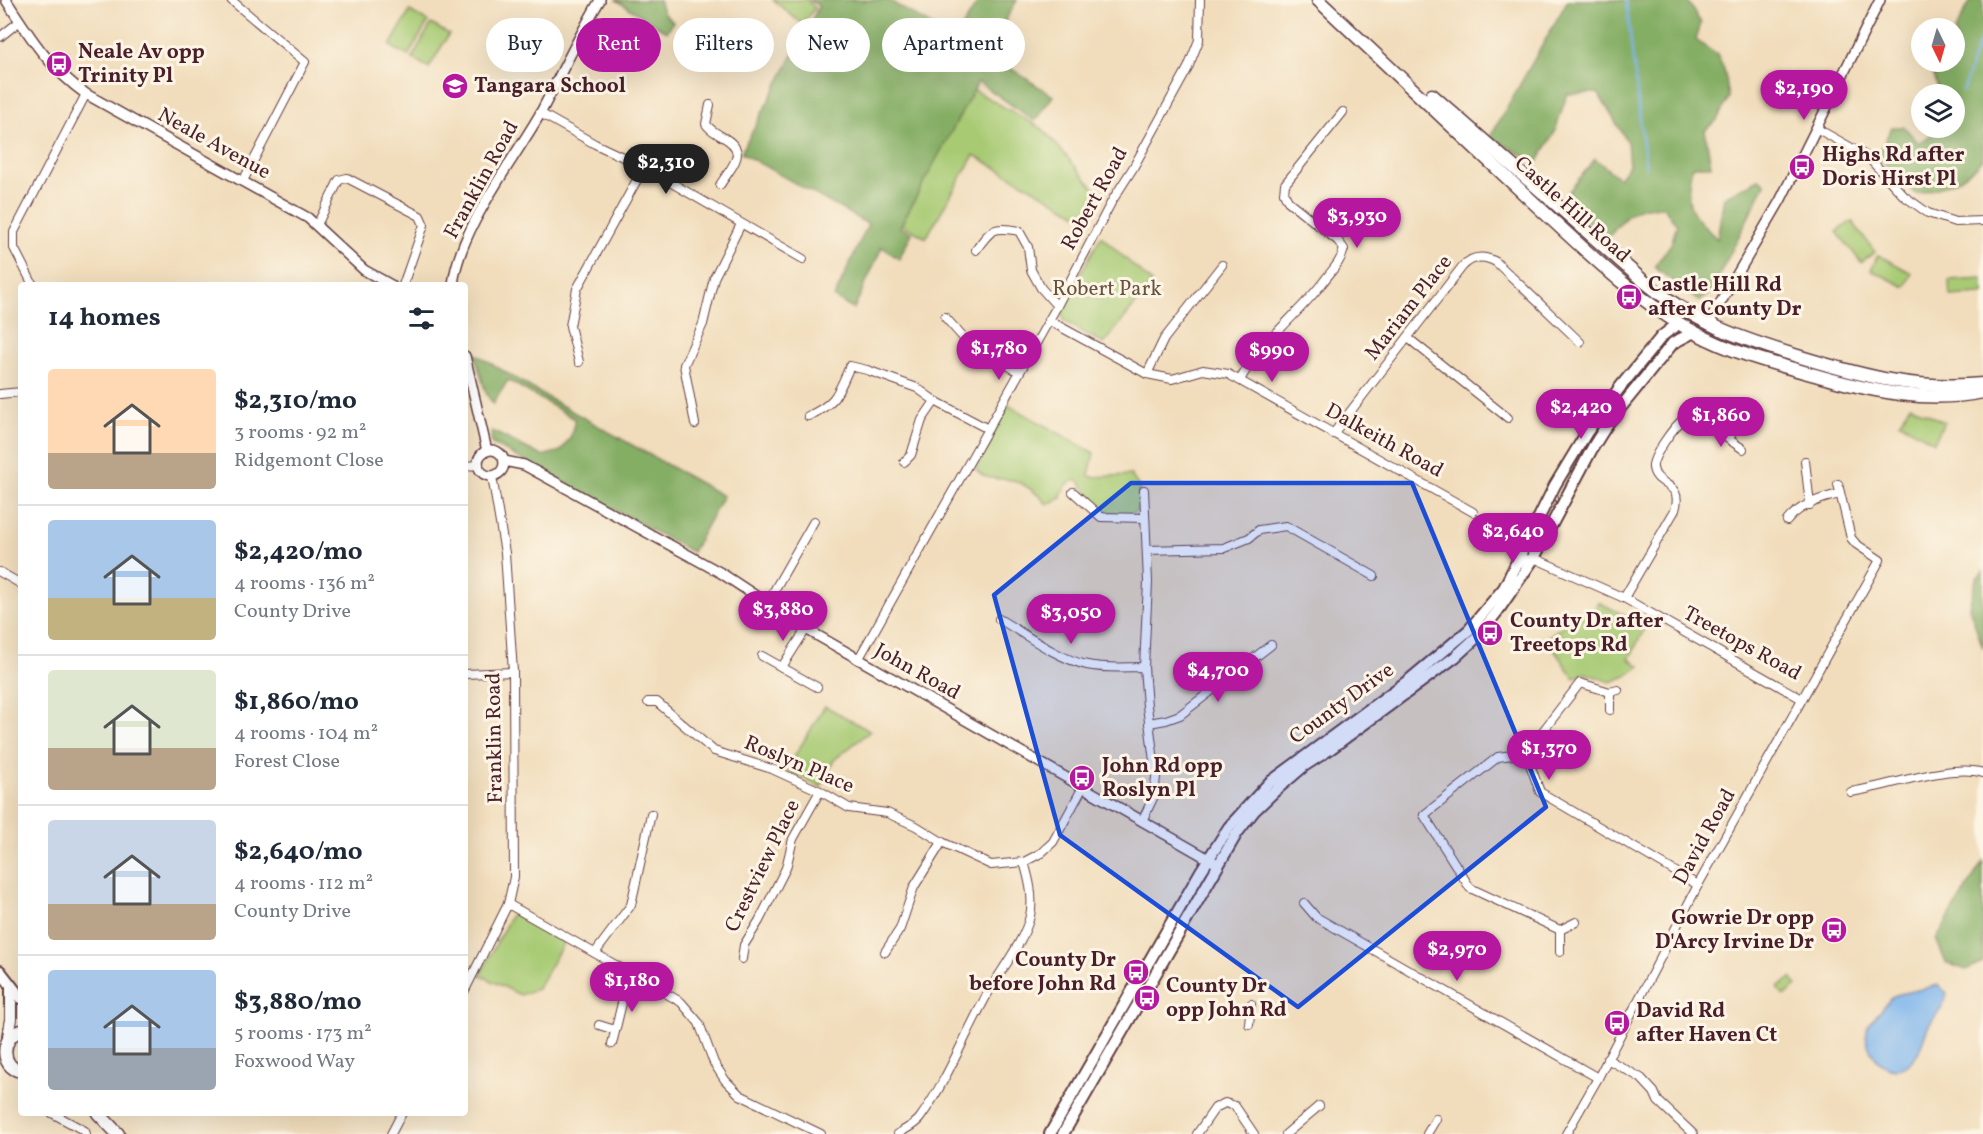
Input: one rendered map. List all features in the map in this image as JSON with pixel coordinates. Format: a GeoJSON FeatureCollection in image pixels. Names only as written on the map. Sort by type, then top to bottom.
{"type":"FeatureCollection","features":[{"type":"Feature","properties":{"kind":"main road","name":"Castle Hill Road"},"geometry":{"type":"LineString","coordinates":[[1318,0],[1555,222],[1650,305],[1694,332],[1747,355],[1862,388],[1927,396],[1960,396],[1983,392]]}},
{"type":"Feature","properties":{"kind":"main road","name":"Castle Hill Road"},"geometry":{"type":"LineString","coordinates":[[1330,0],[1446,108],[1641,279],[1673,304],[1708,324],[1748,340],[1870,378],[1943,387],[1983,384]]}},
{"type":"Feature","properties":{"kind":"main road"},"geometry":{"type":"LineString","coordinates":[[1679,323],[1692,321],[1708,324]]}},
{"type":"Feature","properties":{"kind":"main road","name":"County Drive"},"geometry":{"type":"LineString","coordinates":[[1064,1134],[1213,861],[1228,827],[1269,783],[1409,680],[1469,630],[1503,588],[1571,456],[1592,425],[1662,336],[1679,323]]}},
{"type":"Feature","properties":{"kind":"main road"},"geometry":{"type":"LineString","coordinates":[[1694,332],[1708,324]]}},
{"type":"Feature","properties":{"kind":"main road"},"geometry":{"type":"LineString","coordinates":[[1708,324],[1711,341]]}},
{"type":"Feature","properties":{"kind":"main road","name":"County Drive"},"geometry":{"type":"LineString","coordinates":[[1050,1134],[1213,861],[1254,811],[1304,766],[1455,657],[1477,637],[1534,558],[1608,423],[1673,343],[1694,332]]}},
{"type":"Feature","properties":{"kind":"main road"},"geometry":{"type":"LineString","coordinates":[[0,971],[18,995]]}},
{"type":"Feature","properties":{"kind":"main road"},"geometry":{"type":"LineString","coordinates":[[11,987],[11,1018],[3,1044],[3,1064],[18,1070]]}},
{"type":"Feature","properties":{"kind":"main road"},"geometry":{"type":"LineString","coordinates":[[3,1044],[18,1033]]}},
{"type":"Feature","properties":{"kind":"main road"},"geometry":{"type":"LineString","coordinates":[[101,1116],[118,1134]]}},
{"type":"Feature","properties":{"kind":"street","name":"Neale Avenue"},"geometry":{"type":"LineString","coordinates":[[6,0],[51,65],[86,94],[317,225],[364,270],[386,282]]}},
{"type":"Feature","properties":{"kind":"street"},"geometry":{"type":"LineString","coordinates":[[231,0],[305,62],[243,181]]}},
{"type":"Feature","properties":{"kind":"street","name":"Franklin Road"},"geometry":{"type":"LineString","coordinates":[[454,282],[461,252],[471,230],[540,113],[600,0]]}},
{"type":"Feature","properties":{"kind":"street","name":"Robert Road"},"geometry":{"type":"LineString","coordinates":[[858,660],[1188,68],[1199,40],[1200,0]]}},
{"type":"Feature","properties":{"kind":"street"},"geometry":{"type":"LineString","coordinates":[[1708,324],[1780,201],[1880,0]]}},
{"type":"Feature","properties":{"kind":"street"},"geometry":{"type":"LineString","coordinates":[[0,37],[20,21]]}},
{"type":"Feature","properties":{"kind":"street"},"geometry":{"type":"LineString","coordinates":[[31,282],[14,248],[14,232],[86,94]]}},
{"type":"Feature","properties":{"kind":"street"},"geometry":{"type":"LineString","coordinates":[[710,105],[706,124],[738,149],[738,155],[720,185]]}},
{"type":"Feature","properties":{"kind":"street"},"geometry":{"type":"LineString","coordinates":[[1240,380],[1250,362],[1306,303],[1341,259],[1344,249],[1338,241],[1288,201],[1284,193],[1286,184],[1343,112]]}},
{"type":"Feature","properties":{"kind":"street"},"geometry":{"type":"LineString","coordinates":[[540,113],[595,144],[644,167],[803,259]]}},
{"type":"Feature","properties":{"kind":"street"},"geometry":{"type":"LineString","coordinates":[[1816,128],[1868,157],[1904,196],[1928,213],[1955,222],[1983,221]]}},
{"type":"Feature","properties":{"kind":"street"},"geometry":{"type":"LineString","coordinates":[[579,362],[570,326],[577,289],[644,167]]}},
{"type":"Feature","properties":{"kind":"street"},"geometry":{"type":"LineString","coordinates":[[317,225],[342,178],[347,178],[420,216],[424,225],[404,282]]}},
{"type":"Feature","properties":{"kind":"street"},"geometry":{"type":"LineString","coordinates":[[695,424],[684,365],[703,324],[714,278],[741,224]]}},
{"type":"Feature","properties":{"kind":"street"},"geometry":{"type":"LineString","coordinates":[[976,250],[988,233],[999,227],[1019,231],[1028,247],[1031,270],[1041,288],[1056,306]]}},
{"type":"Feature","properties":{"kind":"street","name":"Mariam Place"},"geometry":{"type":"LineString","coordinates":[[1333,434],[1462,267],[1470,260],[1481,257],[1496,262],[1580,342]]}},
{"type":"Feature","properties":{"kind":"street"},"geometry":{"type":"LineString","coordinates":[[1148,374],[1164,339],[1222,265]]}},
{"type":"Feature","properties":{"kind":"street"},"geometry":{"type":"LineString","coordinates":[[945,317],[967,342],[1019,372]]}},
{"type":"Feature","properties":{"kind":"street","name":"Dalkeith Road"},"geometry":{"type":"LineString","coordinates":[[1048,320],[1148,374],[1172,379],[1203,370],[1216,370],[1240,380],[1473,512]]}},
{"type":"Feature","properties":{"kind":"street"},"geometry":{"type":"LineString","coordinates":[[1408,338],[1508,418]]}},
{"type":"Feature","properties":{"kind":"street"},"geometry":{"type":"LineString","coordinates":[[808,416],[825,409],[835,398],[850,366],[867,369],[917,388],[935,401],[988,429]]}},
{"type":"Feature","properties":{"kind":"street"},"geometry":{"type":"LineString","coordinates":[[468,369],[487,451]]}},
{"type":"Feature","properties":{"kind":"street"},"geometry":{"type":"LineString","coordinates":[[0,393],[18,392]]}},
{"type":"Feature","properties":{"kind":"street"},"geometry":{"type":"LineString","coordinates":[[904,462],[911,455],[922,420],[935,401]]}},
{"type":"Feature","properties":{"kind":"street"},"geometry":{"type":"LineString","coordinates":[[1624,598],[1672,515],[1677,502],[1675,491],[1658,478],[1653,471],[1653,460],[1679,423],[1692,417],[1701,420],[1743,449]]}},
{"type":"Feature","properties":{"kind":"street"},"geometry":{"type":"LineString","coordinates":[[1729,439],[1739,420]]}},
{"type":"Feature","properties":{"kind":"street"},"geometry":{"type":"LineString","coordinates":[[487,451],[496,451],[504,461],[503,469],[492,476],[485,474],[479,465],[479,458],[487,451]]}},
{"type":"Feature","properties":{"kind":"street","name":"John Road"},"geometry":{"type":"LineString","coordinates":[[504,461],[524,465],[721,573],[806,630],[1213,861]]}},
{"type":"Feature","properties":{"kind":"street"},"geometry":{"type":"LineString","coordinates":[[1805,461],[1810,505]]}},
{"type":"Feature","properties":{"kind":"street"},"geometry":{"type":"LineString","coordinates":[[468,466],[479,465]]}},
{"type":"Feature","properties":{"kind":"street","name":"Franklin Road"},"geometry":{"type":"LineString","coordinates":[[468,984],[508,904],[514,877],[513,672],[505,554],[492,476]]}},
{"type":"Feature","properties":{"kind":"street"},"geometry":{"type":"LineString","coordinates":[[1787,521],[1795,510],[1840,494],[1838,484]]}},
{"type":"Feature","properties":{"kind":"street"},"geometry":{"type":"LineString","coordinates":[[1142,821],[1151,802],[1155,786],[1155,762],[1144,667],[1148,610],[1144,490]]}},
{"type":"Feature","properties":{"kind":"street"},"geometry":{"type":"LineString","coordinates":[[1073,492],[1101,516],[1145,518]]}},
{"type":"Feature","properties":{"kind":"street","name":"David Road"},"geometry":{"type":"LineString","coordinates":[[1566,1134],[1598,1078],[1698,885],[1880,560],[1856,544],[1851,537],[1840,494]]}},
{"type":"Feature","properties":{"kind":"street"},"geometry":{"type":"LineString","coordinates":[[766,603],[814,521]]}},
{"type":"Feature","properties":{"kind":"street"},"geometry":{"type":"LineString","coordinates":[[1512,569],[1523,560],[1534,558],[1532,549],[1536,522]]}},
{"type":"Feature","properties":{"kind":"street"},"geometry":{"type":"LineString","coordinates":[[1147,550],[1224,548],[1249,538],[1259,530],[1286,526],[1374,576]]}},
{"type":"Feature","properties":{"kind":"street","name":"Treetops Road"},"geometry":{"type":"LineString","coordinates":[[1534,558],[1624,598],[1802,699]]}},
{"type":"Feature","properties":{"kind":"street"},"geometry":{"type":"LineString","coordinates":[[0,572],[18,582]]}},
{"type":"Feature","properties":{"kind":"street"},"geometry":{"type":"LineString","coordinates":[[999,620],[1084,665],[1144,667]]}},
{"type":"Feature","properties":{"kind":"street"},"geometry":{"type":"LineString","coordinates":[[782,667],[806,630]]}},
{"type":"Feature","properties":{"kind":"street"},"geometry":{"type":"LineString","coordinates":[[1149,723],[1180,715],[1271,645]]}},
{"type":"Feature","properties":{"kind":"street"},"geometry":{"type":"LineString","coordinates":[[762,656],[817,687]]}},
{"type":"Feature","properties":{"kind":"street"},"geometry":{"type":"LineString","coordinates":[[468,674],[513,672]]}},
{"type":"Feature","properties":{"kind":"street"},"geometry":{"type":"LineString","coordinates":[[1560,930],[1470,888],[1424,815],[1498,757],[1526,753],[1580,683],[1614,691],[1610,710]]}},
{"type":"Feature","properties":{"kind":"street","name":"Roslyn Place"},"geometry":{"type":"LineString","coordinates":[[648,702],[657,702],[714,751],[772,768],[849,808],[887,813],[992,865],[1023,862],[1041,853],[1053,842],[1083,787]]}},
{"type":"Feature","properties":{"kind":"street"},"geometry":{"type":"LineString","coordinates":[[1526,753],[1540,792],[1698,885]]}},
{"type":"Feature","properties":{"kind":"street"},"geometry":{"type":"LineString","coordinates":[[1851,792],[1954,771],[1973,770],[1983,773]]}},
{"type":"Feature","properties":{"kind":"street","name":"Crestview Place"},"geometry":{"type":"LineString","coordinates":[[742,959],[744,945],[786,868],[793,840],[820,791]]}},
{"type":"Feature","properties":{"kind":"street"},"geometry":{"type":"LineString","coordinates":[[595,953],[631,905],[651,814]]}},
{"type":"Feature","properties":{"kind":"street"},"geometry":{"type":"LineString","coordinates":[[885,952],[900,929],[914,887],[942,842]]}},
{"type":"Feature","properties":{"kind":"street"},"geometry":{"type":"LineString","coordinates":[[898,1134],[918,1120],[941,1085],[987,994],[1024,932],[1032,906],[1029,880],[1023,862]]}},
{"type":"Feature","properties":{"kind":"street"},"geometry":{"type":"LineString","coordinates":[[1304,903],[1316,917],[1598,1078]]}},
{"type":"Feature","properties":{"kind":"street"},"geometry":{"type":"LineString","coordinates":[[508,904],[681,1002],[699,1023],[714,1063],[724,1080],[740,1095],[821,1134]]}},
{"type":"Feature","properties":{"kind":"street"},"geometry":{"type":"LineString","coordinates":[[1560,930],[1576,922]]}},
{"type":"Feature","properties":{"kind":"street"},"geometry":{"type":"LineString","coordinates":[[1560,930],[1560,952]]}},
{"type":"Feature","properties":{"kind":"street"},"geometry":{"type":"LineString","coordinates":[[612,1044],[623,999],[633,976]]}},
{"type":"Feature","properties":{"kind":"street"},"geometry":{"type":"LineString","coordinates":[[1249,1024],[1251,1004]]}},
{"type":"Feature","properties":{"kind":"street"},"geometry":{"type":"LineString","coordinates":[[599,1025],[615,1030]]}},
{"type":"Feature","properties":{"kind":"street"},"geometry":{"type":"LineString","coordinates":[[1607,1059],[1641,1078],[1654,1092],[1658,1101],[1693,1134]]}},
{"type":"Feature","properties":{"kind":"street"},"geometry":{"type":"LineString","coordinates":[[1197,1134],[1215,1108],[1225,1103],[1235,1106],[1254,1134]]}},
{"type":"Feature","properties":{"kind":"street"},"geometry":{"type":"LineString","coordinates":[[1286,1134],[1319,1106]]}},
{"type":"Feature","properties":{"kind":"street"},"geometry":{"type":"LineString","coordinates":[[58,1116],[85,1131],[86,1134]]}},
{"type":"Feature","properties":{"kind":"street"},"geometry":{"type":"LineString","coordinates":[[391,1134],[400,1116]]}},
{"type":"Feature","properties":{"kind":"street"},"geometry":{"type":"LineString","coordinates":[[1428,1134],[1436,1119]]}},
{"type":"Feature","properties":{"kind":"highlighted area"},"geometry":{"type":"Polygon","coordinates":[[[1131,483],[1412,483],[1546,807],[1298,1007],[1060,835],[994,595],[1131,483]]]}},
{"type":"Feature","properties":{"kind":"green space"},"geometry":{"type":"Polygon","coordinates":[[[616,0],[659,0],[663,13],[673,22],[667,32],[661,28],[661,18],[645,18],[616,0]]]}},
{"type":"Feature","properties":{"kind":"green space"},"geometry":{"type":"Polygon","coordinates":[[[773,0],[806,0],[815,8],[807,18],[795,18],[773,0]]]}},
{"type":"Feature","properties":{"kind":"green space"},"geometry":{"type":"Polygon","coordinates":[[[809,0],[888,0],[919,18],[882,18],[882,72],[1016,72],[1053,96],[1035,121],[978,82],[900,227],[912,233],[899,259],[882,247],[854,309],[834,298],[868,224],[741,153],[786,68],[786,72],[870,72],[870,18],[813,18],[819,6],[809,0]]]}},
{"type":"Feature","properties":{"kind":"green space"},"geometry":{"type":"Polygon","coordinates":[[[979,0],[1017,0],[1007,18],[968,18],[979,0]]]}},
{"type":"Feature","properties":{"kind":"green space"},"geometry":{"type":"Polygon","coordinates":[[[1568,0],[1687,0],[1701,23],[1696,40],[1717,55],[1724,69],[1729,97],[1717,120],[1705,130],[1711,166],[1692,166],[1689,191],[1691,207],[1700,222],[1717,239],[1724,197],[1759,179],[1765,184],[1711,292],[1699,301],[1654,267],[1671,244],[1677,225],[1664,207],[1637,209],[1625,217],[1608,238],[1561,201],[1595,159],[1619,178],[1629,165],[1627,141],[1598,93],[1567,94],[1555,132],[1537,163],[1490,137],[1568,0]]]}},
{"type":"Feature","properties":{"kind":"green space"},"geometry":{"type":"Polygon","coordinates":[[[1971,0],[1983,0],[1983,159],[1960,179],[1916,194],[1877,156],[1892,127],[1904,127],[1911,134],[1911,138],[1919,143],[1927,138],[1965,138],[1965,84],[1937,84],[1933,73],[1965,72],[1965,18],[1962,18],[1971,0]]]}},
{"type":"Feature","properties":{"kind":"green space"},"geometry":{"type":"Polygon","coordinates":[[[410,11],[428,22],[408,56],[390,46],[410,11]]]}},
{"type":"Feature","properties":{"kind":"green space"},"geometry":{"type":"Polygon","coordinates":[[[431,24],[449,34],[429,68],[412,58],[431,24]]]}},
{"type":"Feature","properties":{"kind":"green space"},"geometry":{"type":"Polygon","coordinates":[[[972,89],[1043,129],[1100,195],[1086,219],[974,155],[926,238],[896,221],[972,89]]]}},
{"type":"Feature","properties":{"kind":"green space"},"geometry":{"type":"Polygon","coordinates":[[[1852,221],[1875,252],[1861,262],[1837,232],[1852,221]]]}},
{"type":"Feature","properties":{"kind":"green space","name":"Robert Park"},"geometry":{"type":"Polygon","coordinates":[[[1101,236],[1152,283],[1104,344],[1064,321],[1061,308],[1101,236]]]}},
{"type":"Feature","properties":{"kind":"green space"},"geometry":{"type":"Polygon","coordinates":[[[1878,255],[1912,273],[1905,287],[1871,270],[1878,255]]]}},
{"type":"Feature","properties":{"kind":"green space"},"geometry":{"type":"Polygon","coordinates":[[[1983,278],[1983,294],[1950,296],[1949,280],[1983,278]]]}},
{"type":"Feature","properties":{"kind":"green space"},"geometry":{"type":"Polygon","coordinates":[[[474,353],[543,395],[723,496],[692,552],[491,443],[492,431],[542,456],[561,451],[571,436],[575,419],[508,380],[493,404],[486,393],[474,353]]]}},
{"type":"Feature","properties":{"kind":"green space"},"geometry":{"type":"Polygon","coordinates":[[[1008,405],[1094,453],[1089,475],[1091,477],[1131,475],[1139,487],[1140,508],[1124,515],[1101,511],[1077,480],[1065,487],[1061,494],[1062,498],[1047,504],[1021,483],[984,476],[980,473],[976,469],[1008,405]]]}},
{"type":"Feature","properties":{"kind":"green space"},"geometry":{"type":"Polygon","coordinates":[[[1910,405],[1944,422],[1934,442],[1900,423],[1910,405]]]}},
{"type":"Feature","properties":{"kind":"green space"},"geometry":{"type":"Polygon","coordinates":[[[1592,439],[1544,527],[1577,461],[1592,439]]]}},
{"type":"Feature","properties":{"kind":"green space"},"geometry":{"type":"Polygon","coordinates":[[[1983,571],[1983,648],[1969,607],[1976,579],[1983,571]]]}},
{"type":"Feature","properties":{"kind":"green space"},"geometry":{"type":"Polygon","coordinates":[[[1598,602],[1646,626],[1629,659],[1640,666],[1626,676],[1611,682],[1585,673],[1574,678],[1550,644],[1542,641],[1566,624],[1594,611],[1598,602]]]}},
{"type":"Feature","properties":{"kind":"green space"},"geometry":{"type":"Polygon","coordinates":[[[825,706],[870,731],[834,760],[821,787],[786,770],[825,706]]]}},
{"type":"Feature","properties":{"kind":"green space"},"geometry":{"type":"Polygon","coordinates":[[[1983,861],[1983,962],[1966,970],[1946,963],[1936,939],[1983,861]]]}},
{"type":"Feature","properties":{"kind":"green space"},"geometry":{"type":"Polygon","coordinates":[[[512,913],[564,942],[537,989],[520,995],[480,975],[512,913]]]}},
{"type":"Feature","properties":{"kind":"green space"},"geometry":{"type":"Polygon","coordinates":[[[1791,978],[1797,986],[1784,996],[1778,988],[1791,978]]]}},
{"type":"Feature","properties":{"kind":"water"},"geometry":{"type":"Polygon","coordinates":[[[1938,985],[1947,993],[1946,998],[1929,1025],[1916,1057],[1907,1065],[1899,1068],[1883,1065],[1876,1059],[1867,1043],[1868,1026],[1896,995],[1938,985]]]}},
{"type":"Feature","properties":{"kind":"waterway"},"geometry":{"type":"LineString","coordinates":[[1626,0],[1646,169]]}},
{"type":"Feature","properties":{"kind":"waterway"},"geometry":{"type":"LineString","coordinates":[[1965,85],[1983,33]]}},
{"type":"Feature","properties":{"kind":"place","name":"Neale Av opp Trinity Pl"},"geometry":{"type":"Point","coordinates":[59,64]}},
{"type":"Feature","properties":{"kind":"place","name":"Tangara School"},"geometry":{"type":"Point","coordinates":[455,86]}},
{"type":"Feature","properties":{"kind":"place","name":"Highs Rd after Doris Hirst Pl"},"geometry":{"type":"Point","coordinates":[1802,167]}},
{"type":"Feature","properties":{"kind":"place","name":"Castle Hill Rd after County Dr"},"geometry":{"type":"Point","coordinates":[1629,297]}},
{"type":"Feature","properties":{"kind":"place","name":"County Dr after Treetops Rd"},"geometry":{"type":"Point","coordinates":[1490,633]}},
{"type":"Feature","properties":{"kind":"place","name":"John Rd opp Roslyn Pl"},"geometry":{"type":"Point","coordinates":[1082,778]}},
{"type":"Feature","properties":{"kind":"place","name":"Gowrie Dr opp D'Arcy Irvine Dr"},"geometry":{"type":"Point","coordinates":[1834,930]}},
{"type":"Feature","properties":{"kind":"place","name":"County Dr before John Rd"},"geometry":{"type":"Point","coordinates":[1136,972]}},
{"type":"Feature","properties":{"kind":"place","name":"County Dr opp John Rd"},"geometry":{"type":"Point","coordinates":[1147,998]}},
{"type":"Feature","properties":{"kind":"place","name":"David Rd after Haven Ct"},"geometry":{"type":"Point","coordinates":[1617,1023]}}]}
